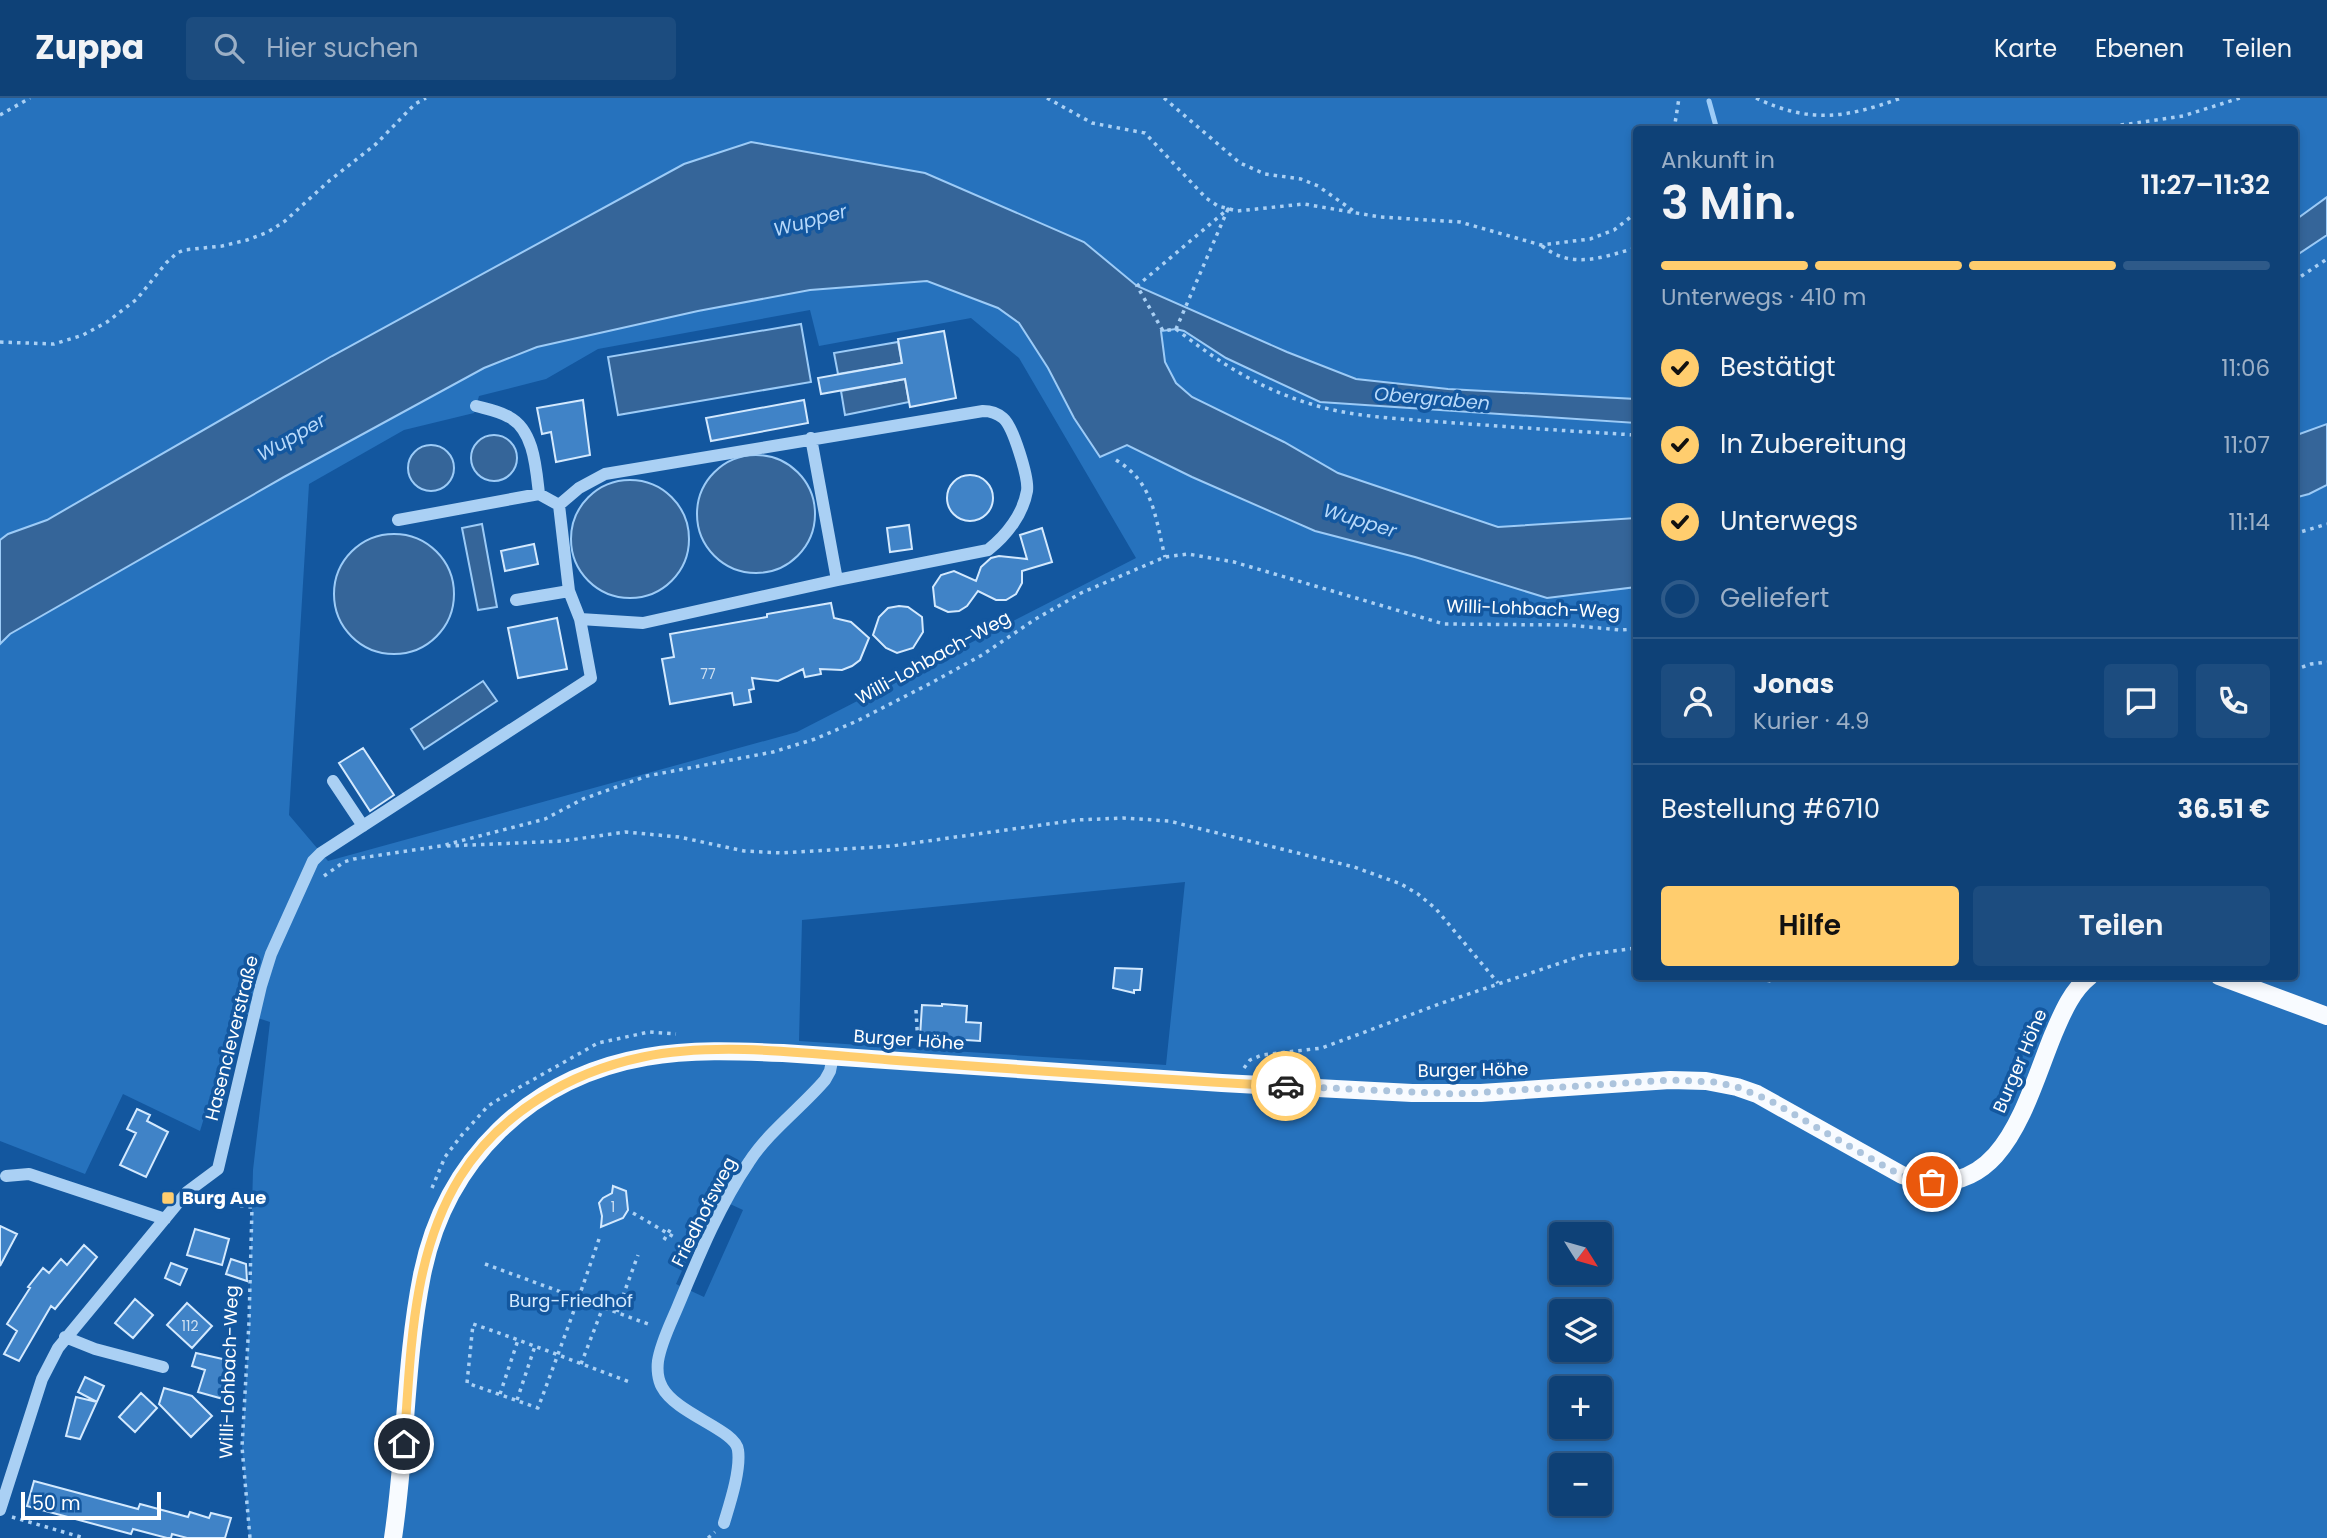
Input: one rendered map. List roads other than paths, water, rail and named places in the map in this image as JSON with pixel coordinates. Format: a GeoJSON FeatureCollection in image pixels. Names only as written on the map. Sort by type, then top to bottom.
{"type":"FeatureCollection","features":[{"type":"Feature","properties":{"kind":"main road","name":"Burger Höhe"},"geometry":{"type":"LineString","coordinates":[[393,1538],[414,1323],[422,1273],[442,1212],[460,1177],[480,1149],[511,1118],[539,1098],[599,1070],[644,1057],[717,1051],[834,1056],[1241,1084],[1456,1094],[1670,1080],[1715,1082],[1757,1094],[1902,1175],[1923,1181],[1943,1181],[1966,1177],[1986,1166],[2001,1151],[2017,1122],[2065,1008],[2086,980]]}},
{"type":"Feature","properties":{"kind":"main road"},"geometry":{"type":"LineString","coordinates":[[2231,980],[2327,1016]]}},
{"type":"Feature","properties":{"kind":"street"},"geometry":{"type":"LineString","coordinates":[[476,406],[508,416],[523,429],[531,450],[540,494]]}},
{"type":"Feature","properties":{"kind":"street"},"geometry":{"type":"LineString","coordinates":[[559,505],[579,488],[605,474],[983,411],[1003,417],[1010,426],[1028,484],[1014,522],[1003,538],[988,550],[643,623],[580,619]]}},
{"type":"Feature","properties":{"kind":"street"},"geometry":{"type":"LineString","coordinates":[[811,438],[837,580]]}},
{"type":"Feature","properties":{"kind":"street"},"geometry":{"type":"LineString","coordinates":[[398,520],[540,494],[559,505]]}},
{"type":"Feature","properties":{"kind":"street"},"geometry":{"type":"LineString","coordinates":[[333,781],[363,826],[591,678],[580,619],[569,591],[559,505]]}},
{"type":"Feature","properties":{"kind":"street"},"geometry":{"type":"LineString","coordinates":[[516,600],[569,591]]}},
{"type":"Feature","properties":{"kind":"street","name":"Hasencleverstraße"},"geometry":{"type":"LineString","coordinates":[[5,1513],[6,1470],[52,1356],[187,1192],[218,1169],[267,964],[301,884],[320,853],[363,826]]}},
{"type":"Feature","properties":{"kind":"street","name":"Friedhofsweg"},"geometry":{"type":"LineString","coordinates":[[724,1523],[737,1471],[736,1443],[726,1434],[677,1405],[666,1394],[659,1380],[659,1355],[685,1289],[726,1202],[749,1161],[768,1137],[825,1080],[834,1056]]}},
{"type":"Feature","properties":{"kind":"street"},"geometry":{"type":"LineString","coordinates":[[6,1176],[29,1174],[165,1219]]}},
{"type":"Feature","properties":{"kind":"street"},"geometry":{"type":"LineString","coordinates":[[65,1337],[95,1349],[163,1367]]}},
{"type":"Feature","properties":{"kind":"water"},"geometry":{"type":"Polygon","coordinates":[[[751,142],[925,173],[1084,242],[1137,286],[1287,352],[1356,379],[1448,389],[1633,399],[1633,423],[1320,402],[1226,358],[1184,331],[1161,331],[1165,362],[1176,383],[1192,397],[1284,442],[1338,473],[1498,527],[1633,518],[1633,587],[1547,598],[1415,557],[1315,531],[1127,445],[1100,457],[1019,323],[998,308],[927,281],[810,290],[698,311],[537,347],[484,368],[284,477],[10,634],[0,644],[0,540],[8,534],[47,520],[332,356],[684,164],[751,142]]]}},
{"type":"Feature","properties":{"kind":"water"},"geometry":{"type":"Polygon","coordinates":[[[2327,197],[2327,235],[2298,254],[2298,218],[2327,197]]]}},
{"type":"Feature","properties":{"kind":"water"},"geometry":{"type":"Polygon","coordinates":[[[801,324],[811,382],[618,415],[608,357],[801,324]]]}},
{"type":"Feature","properties":{"kind":"water"},"geometry":{"type":"Polygon","coordinates":[[[898,342],[902,363],[838,374],[834,353],[898,342]]]}},
{"type":"Feature","properties":{"kind":"water"},"geometry":{"type":"Polygon","coordinates":[[[905,379],[909,402],[845,415],[841,391],[905,379]]]}},
{"type":"Feature","properties":{"kind":"water"},"geometry":{"type":"Polygon","coordinates":[[[2327,424],[2327,485],[2298,497],[2298,435],[2327,424]]]}},
{"type":"Feature","properties":{"kind":"water"},"geometry":{"type":"Polygon","coordinates":[[[494,435],[511,441],[517,458],[511,475],[494,481],[477,475],[471,458],[477,441],[494,435]]]}},
{"type":"Feature","properties":{"kind":"water"},"geometry":{"type":"Polygon","coordinates":[[[431,445],[448,451],[454,468],[448,485],[431,491],[414,485],[408,468],[414,451],[431,445]]]}},
{"type":"Feature","properties":{"kind":"water"},"geometry":{"type":"Polygon","coordinates":[[[756,455],[778,460],[798,472],[810,492],[815,514],[810,536],[798,556],[778,568],[756,573],[734,568],[714,556],[702,536],[697,514],[702,492],[714,472],[734,460],[756,455]]]}},
{"type":"Feature","properties":{"kind":"water"},"geometry":{"type":"Polygon","coordinates":[[[630,480],[653,484],[672,497],[685,516],[689,539],[685,562],[672,581],[653,594],[630,598],[607,594],[588,581],[575,562],[571,539],[575,516],[588,497],[607,484],[630,480]]]}},
{"type":"Feature","properties":{"kind":"water"},"geometry":{"type":"Polygon","coordinates":[[[482,524],[497,607],[478,610],[462,528],[482,524]]]}},
{"type":"Feature","properties":{"kind":"water"},"geometry":{"type":"Polygon","coordinates":[[[394,534],[417,539],[436,552],[449,571],[454,594],[449,617],[436,636],[417,649],[394,654],[371,649],[352,636],[339,617],[334,594],[339,571],[352,552],[371,539],[394,534]]]}},
{"type":"Feature","properties":{"kind":"water"},"geometry":{"type":"Polygon","coordinates":[[[483,681],[497,701],[424,749],[411,729],[483,681]]]}},
{"type":"Feature","properties":{"kind":"waterway"},"geometry":{"type":"LineString","coordinates":[[1709,101],[1716,126]]}},
{"type":"Feature","properties":{"kind":"place","name":"Burg Aue"},"geometry":{"type":"Point","coordinates":[168,1198]}},
{"type":"Feature","properties":{"kind":"water label","name":"Wupper"},"geometry":{"type":"Point","coordinates":[810,220]}},
{"type":"Feature","properties":{"kind":"water label","name":"Obergraben"},"geometry":{"type":"Point","coordinates":[1432,398]}},
{"type":"Feature","properties":{"kind":"water label","name":"Wupper"},"geometry":{"type":"Point","coordinates":[291,437]}},
{"type":"Feature","properties":{"kind":"water label","name":"Wupper"},"geometry":{"type":"Point","coordinates":[1360,520]}},
{"type":"Feature","properties":{"kind":"park label","name":"Burg-Friedhof"},"geometry":{"type":"Point","coordinates":[571,1301]}}]}
